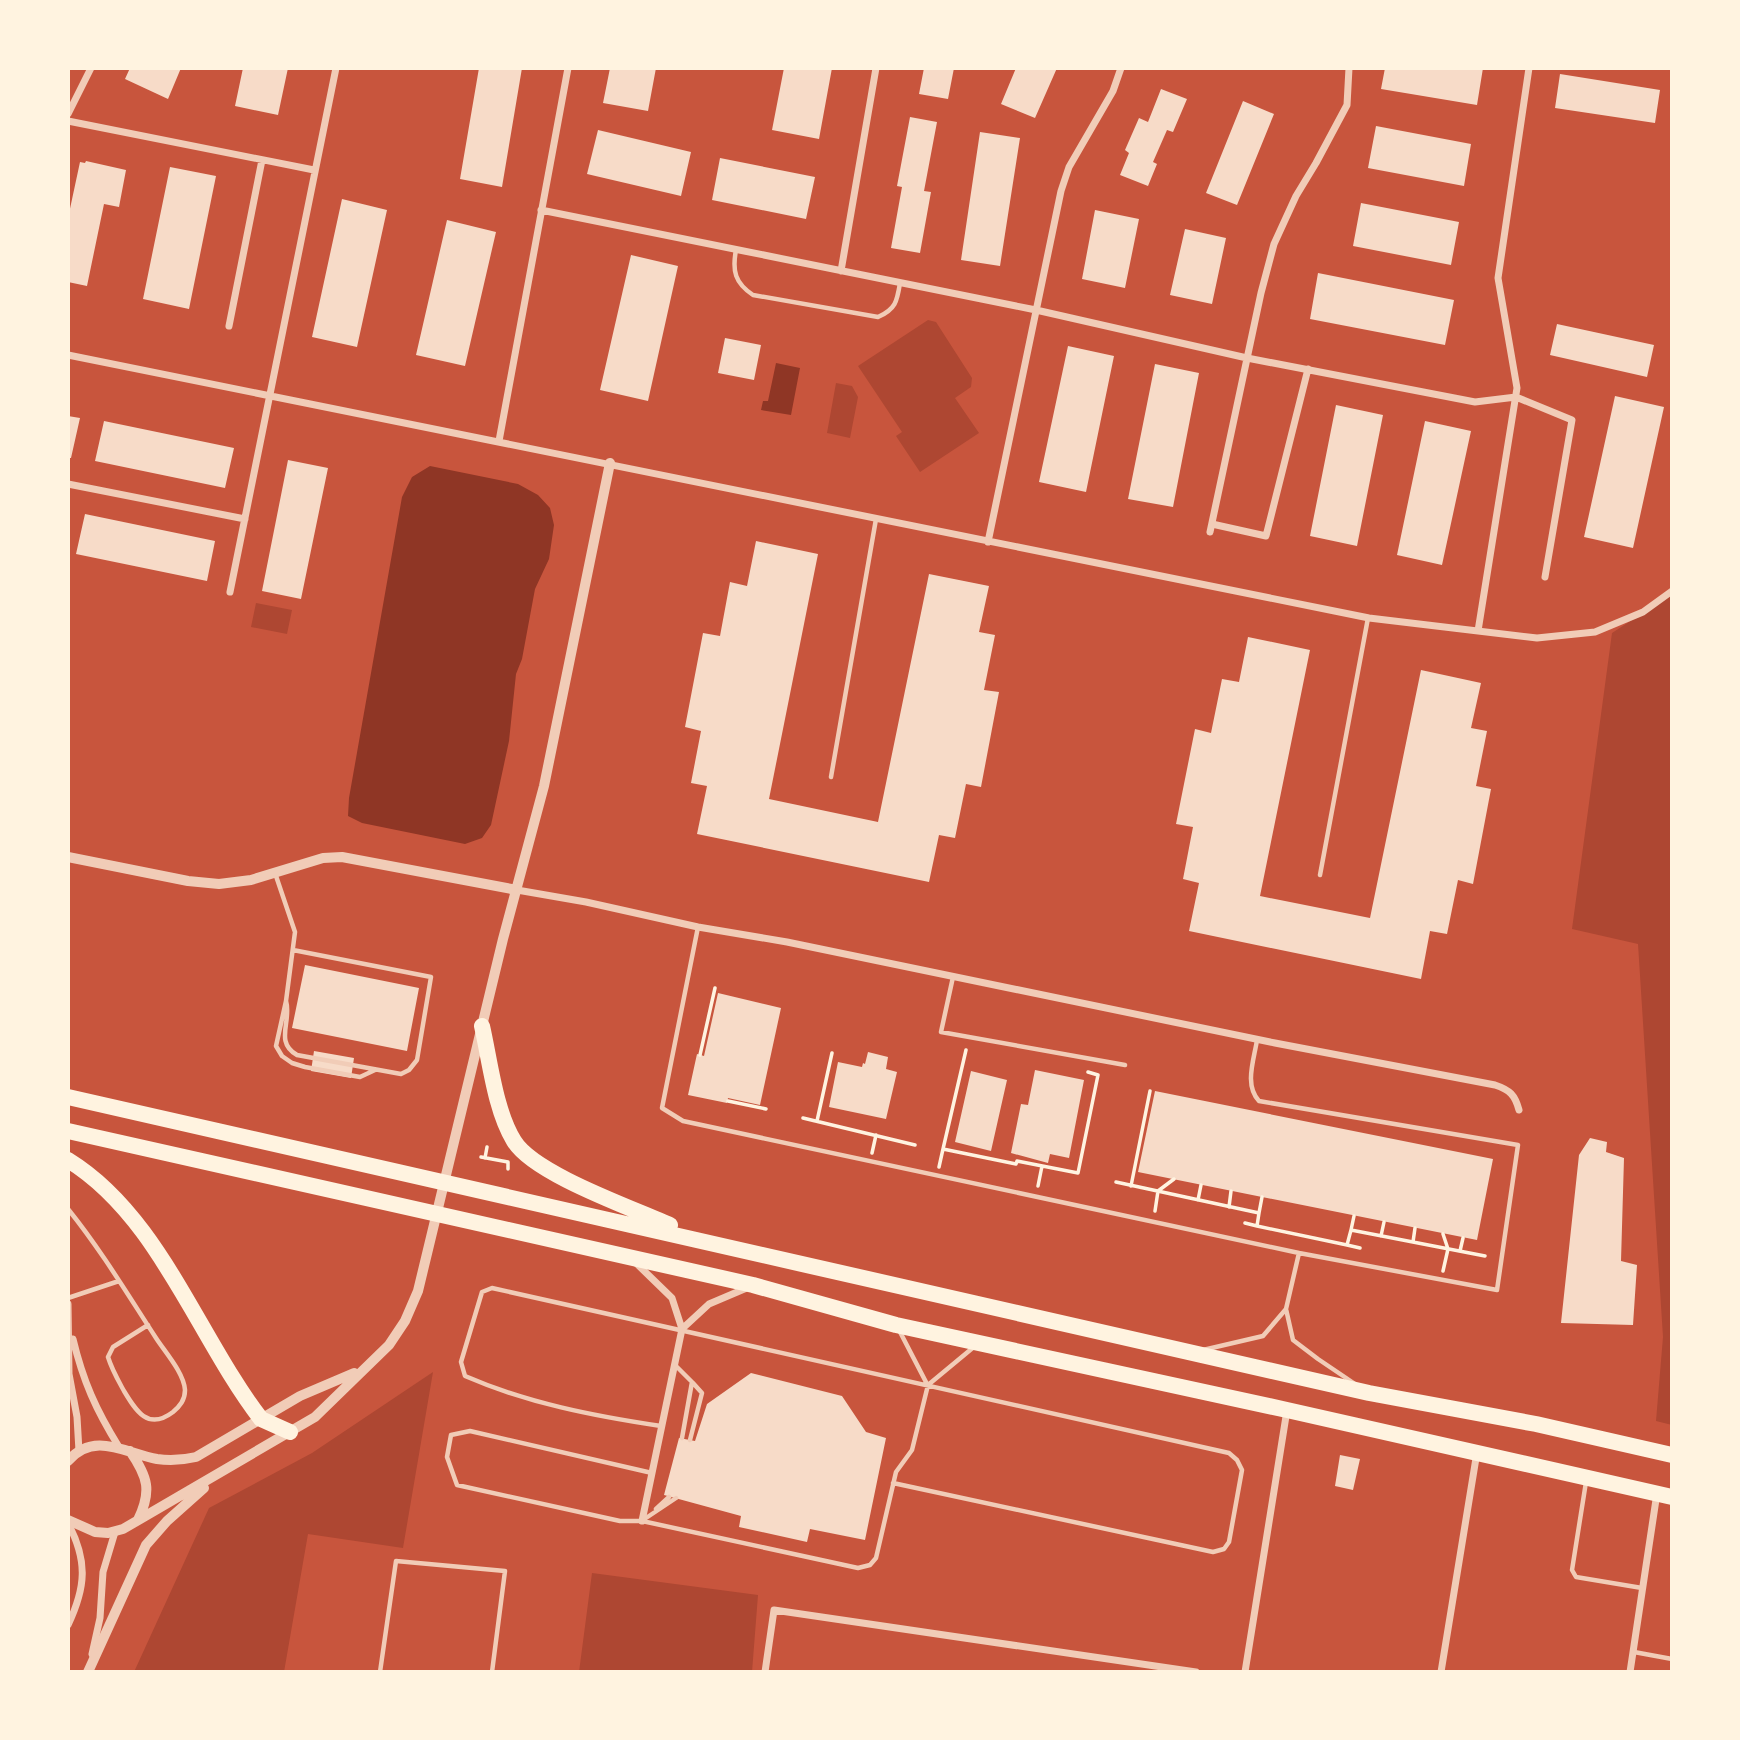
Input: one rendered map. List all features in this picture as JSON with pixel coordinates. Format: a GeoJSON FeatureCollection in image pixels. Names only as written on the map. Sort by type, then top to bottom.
{"type":"FeatureCollection","features":[{"type":"Feature","properties":{"kind":"highway"},"geometry":{"type":"LineString","coordinates":[[482,1026],[503,1117],[521,1150],[561,1177],[704,1240]]}},
{"type":"Feature","properties":{"kind":"highway"},"geometry":{"type":"LineString","coordinates":[[68,1097],[1369,1393],[1536,1424],[1672,1455]]}},
{"type":"Feature","properties":{"kind":"highway"},"geometry":{"type":"LineString","coordinates":[[68,1131],[753,1285],[896,1325],[1664,1495]]}},
{"type":"Feature","properties":{"kind":"highway"},"geometry":{"type":"LineString","coordinates":[[68,1160],[102,1184],[137,1224],[261,1419],[290,1432]]}},
{"type":"Feature","properties":{"kind":"street"},"geometry":{"type":"LineString","coordinates":[[68,114],[92,68]]}},
{"type":"Feature","properties":{"kind":"street"},"geometry":{"type":"LineString","coordinates":[[230,592],[336,68]]}},
{"type":"Feature","properties":{"kind":"street"},"geometry":{"type":"LineString","coordinates":[[499,441],[568,68]]}},
{"type":"Feature","properties":{"kind":"street"},"geometry":{"type":"LineString","coordinates":[[841,271],[876,68]]}},
{"type":"Feature","properties":{"kind":"street"},"geometry":{"type":"LineString","coordinates":[[988,542],[1065,179],[1083,141],[1113,91],[1122,68]]}},
{"type":"Feature","properties":{"kind":"street"},"geometry":{"type":"LineString","coordinates":[[1308,369],[1266,537],[1211,528],[1274,244],[1296,196],[1317,163],[1347,105],[1349,68]]}},
{"type":"Feature","properties":{"kind":"street"},"geometry":{"type":"LineString","coordinates":[[1478,631],[1517,388],[1498,278],[1529,68]]}},
{"type":"Feature","properties":{"kind":"street"},"geometry":{"type":"LineString","coordinates":[[68,121],[314,170]]}},
{"type":"Feature","properties":{"kind":"street"},"geometry":{"type":"LineString","coordinates":[[229,326],[261,160]]}},
{"type":"Feature","properties":{"kind":"street"},"geometry":{"type":"LineString","coordinates":[[541,211],[1036,310],[1247,358],[1475,402],[1516,397],[1573,420],[1545,577]]}},
{"type":"Feature","properties":{"kind":"street"},"geometry":{"type":"LineString","coordinates":[[68,355],[610,463],[988,542],[1197,581],[1369,618],[1536,638],[1595,632],[1643,612],[1672,591]]}},
{"type":"Feature","properties":{"kind":"street"},"geometry":{"type":"LineString","coordinates":[[68,1522],[95,1532],[115,1532],[220,1474],[314,1417],[389,1345],[405,1321],[418,1291],[544,786],[610,463]]}},
{"type":"Feature","properties":{"kind":"street"},"geometry":{"type":"LineString","coordinates":[[68,484],[245,519]]}},
{"type":"Feature","properties":{"kind":"street"},"geometry":{"type":"LineString","coordinates":[[68,857],[210,884],[240,883],[313,860],[342,857],[586,902],[1257,1040],[1494,1085],[1507,1089],[1515,1096],[1519,1110]]}},
{"type":"Feature","properties":{"kind":"street"},"geometry":{"type":"LineString","coordinates":[[630,1257],[672,1298],[682,1329],[642,1521]]}},
{"type":"Feature","properties":{"kind":"street"},"geometry":{"type":"LineString","coordinates":[[682,1329],[709,1304],[753,1285]]}},
{"type":"Feature","properties":{"kind":"street"},"geometry":{"type":"LineString","coordinates":[[68,1304],[69,1384],[77,1417],[79,1451]]}},
{"type":"Feature","properties":{"kind":"street"},"geometry":{"type":"LineString","coordinates":[[70,1326],[86,1389],[119,1447]]}},
{"type":"Feature","properties":{"kind":"street"},"geometry":{"type":"LineString","coordinates":[[68,1461],[79,1451],[97,1445],[119,1447],[163,1460],[188,1459],[211,1450],[300,1396],[360,1370]]}},
{"type":"Feature","properties":{"kind":"street"},"geometry":{"type":"LineString","coordinates":[[1245,1672],[1287,1410]]}},
{"type":"Feature","properties":{"kind":"street"},"geometry":{"type":"LineString","coordinates":[[130,1451],[142,1469],[147,1485],[146,1502],[138,1520]]}},
{"type":"Feature","properties":{"kind":"street"},"geometry":{"type":"LineString","coordinates":[[1441,1672],[1477,1452]]}},
{"type":"Feature","properties":{"kind":"street"},"geometry":{"type":"LineString","coordinates":[[88,1672],[146,1545],[177,1511],[220,1474]]}},
{"type":"Feature","properties":{"kind":"street"},"geometry":{"type":"LineString","coordinates":[[1630,1672],[1642,1588],[1664,1495]]}},
{"type":"Feature","properties":{"kind":"street"},"geometry":{"type":"LineString","coordinates":[[68,1522],[79,1546],[83,1570],[81,1595],[68,1625]]}},
{"type":"Feature","properties":{"kind":"street"},"geometry":{"type":"LineString","coordinates":[[88,1672],[99,1625],[106,1560],[115,1532]]}},
{"type":"Feature","properties":{"kind":"street"},"geometry":{"type":"LineString","coordinates":[[765,1672],[774,1610],[1196,1672]]}},
{"type":"Feature","properties":{"kind":"lane"},"geometry":{"type":"LineString","coordinates":[[736,250],[733,266],[736,279],[742,288],[753,295],[878,317],[897,304],[900,283]]}},
{"type":"Feature","properties":{"kind":"lane"},"geometry":{"type":"LineString","coordinates":[[831,777],[876,519]]}},
{"type":"Feature","properties":{"kind":"lane"},"geometry":{"type":"LineString","coordinates":[[1320,875],[1369,618]]}},
{"type":"Feature","properties":{"kind":"lane"},"geometry":{"type":"LineString","coordinates":[[275,872],[295,932],[286,1001],[276,1046],[282,1056],[305,1067],[360,1077],[375,1070]]}},
{"type":"Feature","properties":{"kind":"lane"},"geometry":{"type":"LineString","coordinates":[[698,927],[662,1108],[683,1121],[1299,1253],[1497,1290],[1518,1145],[1259,1101],[1250,1084],[1257,1040]]}},
{"type":"Feature","properties":{"kind":"lane"},"geometry":{"type":"LineString","coordinates":[[286,1001],[289,1011],[284,1036],[289,1051],[297,1055],[401,1074],[409,1070],[416,1060],[430,977],[293,950]]}},
{"type":"Feature","properties":{"kind":"lane"},"geometry":{"type":"LineString","coordinates":[[954,976],[940,1032],[1125,1065]]}},
{"type":"Feature","properties":{"kind":"lane"},"geometry":{"type":"LineString","coordinates":[[68,1209],[89,1236],[148,1325],[181,1376],[185,1389],[182,1404],[169,1415],[155,1420],[142,1417],[134,1407],[111,1369],[108,1357],[113,1347],[148,1325]]}},
{"type":"Feature","properties":{"kind":"lane"},"geometry":{"type":"LineString","coordinates":[[1299,1253],[1286,1309],[1293,1340],[1369,1393]]}},
{"type":"Feature","properties":{"kind":"lane"},"geometry":{"type":"LineString","coordinates":[[68,1298],[119,1281]]}},
{"type":"Feature","properties":{"kind":"lane"},"geometry":{"type":"LineString","coordinates":[[661,1426],[597,1417],[492,1388],[465,1376],[461,1362],[482,1292],[492,1288],[1229,1453],[1237,1460],[1242,1470],[1229,1542],[1224,1549],[1213,1552],[893,1483]]}},
{"type":"Feature","properties":{"kind":"lane"},"geometry":{"type":"LineString","coordinates":[[1192,1352],[1263,1336],[1286,1309]]}},
{"type":"Feature","properties":{"kind":"lane"},"geometry":{"type":"LineString","coordinates":[[896,1325],[928,1385]]}},
{"type":"Feature","properties":{"kind":"lane"},"geometry":{"type":"LineString","coordinates":[[652,1473],[470,1430],[451,1435],[447,1457],[457,1485],[620,1521],[642,1521],[858,1568],[870,1564],[876,1558],[896,1472],[912,1450],[928,1385],[978,1343]]}},
{"type":"Feature","properties":{"kind":"lane"},"geometry":{"type":"LineString","coordinates":[[675,1364],[702,1392],[690,1440]]}},
{"type":"Feature","properties":{"kind":"lane"},"geometry":{"type":"LineString","coordinates":[[682,1438],[692,1382]]}},
{"type":"Feature","properties":{"kind":"lane"},"geometry":{"type":"LineString","coordinates":[[1586,1478],[1572,1570],[1576,1577],[1642,1588]]}},
{"type":"Feature","properties":{"kind":"lane"},"geometry":{"type":"LineString","coordinates":[[642,1521],[669,1497]]}},
{"type":"Feature","properties":{"kind":"lane"},"geometry":{"type":"LineString","coordinates":[[642,1521],[676,1499]]}},
{"type":"Feature","properties":{"kind":"lane"},"geometry":{"type":"LineString","coordinates":[[380,1672],[396,1561],[505,1571],[492,1672]]}},
{"type":"Feature","properties":{"kind":"lane"},"geometry":{"type":"LineString","coordinates":[[1633,1652],[1672,1658]]}},
{"type":"Feature","properties":{"kind":"path"},"geometry":{"type":"LineString","coordinates":[[700,1055],[715,988]]}},
{"type":"Feature","properties":{"kind":"path"},"geometry":{"type":"LineString","coordinates":[[937,1176],[966,1050]]}},
{"type":"Feature","properties":{"kind":"path"},"geometry":{"type":"LineString","coordinates":[[817,1121],[831,1053]]}},
{"type":"Feature","properties":{"kind":"path"},"geometry":{"type":"LineString","coordinates":[[943,1149],[1078,1173],[1098,1075],[1088,1072]]}},
{"type":"Feature","properties":{"kind":"path"},"geometry":{"type":"LineString","coordinates":[[1131,1186],[1150,1091]]}},
{"type":"Feature","properties":{"kind":"path"},"geometry":{"type":"LineString","coordinates":[[728,1101],[766,1109]]}},
{"type":"Feature","properties":{"kind":"path"},"geometry":{"type":"LineString","coordinates":[[803,1118],[915,1145]]}},
{"type":"Feature","properties":{"kind":"path"},"geometry":{"type":"LineString","coordinates":[[870,1162],[876,1135]]}},
{"type":"Feature","properties":{"kind":"path"},"geometry":{"type":"LineString","coordinates":[[488,1147],[483,1158],[508,1162],[508,1169]]}},
{"type":"Feature","properties":{"kind":"path"},"geometry":{"type":"LineString","coordinates":[[1035,1197],[1042,1165]]}},
{"type":"Feature","properties":{"kind":"path"},"geometry":{"type":"LineString","coordinates":[[1152,1222],[1158,1191],[1174,1180]]}},
{"type":"Feature","properties":{"kind":"path"},"geometry":{"type":"LineString","coordinates":[[1116,1182],[1259,1213]]}},
{"type":"Feature","properties":{"kind":"path"},"geometry":{"type":"LineString","coordinates":[[1198,1200],[1201,1185]]}},
{"type":"Feature","properties":{"kind":"path"},"geometry":{"type":"LineString","coordinates":[[1228,1207],[1231,1191]]}},
{"type":"Feature","properties":{"kind":"path"},"geometry":{"type":"LineString","coordinates":[[1257,1226],[1262,1197]]}},
{"type":"Feature","properties":{"kind":"path"},"geometry":{"type":"LineString","coordinates":[[1348,1245],[1354,1216]]}},
{"type":"Feature","properties":{"kind":"path"},"geometry":{"type":"LineString","coordinates":[[1381,1236],[1384,1222]]}},
{"type":"Feature","properties":{"kind":"path"},"geometry":{"type":"LineString","coordinates":[[1245,1223],[1360,1248]]}},
{"type":"Feature","properties":{"kind":"path"},"geometry":{"type":"LineString","coordinates":[[1413,1242],[1415,1228]]}},
{"type":"Feature","properties":{"kind":"path"},"geometry":{"type":"LineString","coordinates":[[1351,1230],[1485,1256]]}},
{"type":"Feature","properties":{"kind":"path"},"geometry":{"type":"LineString","coordinates":[[1442,1280],[1448,1249],[1443,1234]]}},
{"type":"Feature","properties":{"kind":"path"},"geometry":{"type":"LineString","coordinates":[[1460,1251],[1463,1238]]}},
{"type":"Feature","properties":{"kind":"shaded area"},"geometry":{"type":"Polygon","coordinates":[[[928,320],[936,322],[972,378],[971,387],[955,398],[979,433],[920,472],[896,436],[902,432],[858,366],[928,320]]]}},
{"type":"Feature","properties":{"kind":"shaded area"},"geometry":{"type":"Polygon","coordinates":[[[776,363],[800,368],[791,415],[761,410],[763,401],[768,401],[776,363]]]}},
{"type":"Feature","properties":{"kind":"shaded area"},"geometry":{"type":"Polygon","coordinates":[[[836,383],[852,386],[858,397],[850,438],[827,433],[836,383]]]}},
{"type":"Feature","properties":{"kind":"shaded area"},"geometry":{"type":"Polygon","coordinates":[[[430,466],[518,484],[538,495],[550,508],[554,525],[549,559],[535,589],[522,659],[516,674],[509,741],[491,825],[482,838],[465,844],[362,823],[348,816],[402,497],[412,477],[430,466]]]}},
{"type":"Feature","properties":{"kind":"shaded area"},"geometry":{"type":"Polygon","coordinates":[[[1672,594],[1672,1425],[1656,1421],[1663,1337],[1638,944],[1572,929],[1612,633],[1672,594]]]}},
{"type":"Feature","properties":{"kind":"shaded area"},"geometry":{"type":"Polygon","coordinates":[[[256,603],[292,610],[287,634],[251,627],[256,603]]]}},
{"type":"Feature","properties":{"kind":"shaded area"},"geometry":{"type":"Polygon","coordinates":[[[433,1372],[403,1548],[308,1534],[284,1672],[134,1672],[209,1508],[312,1453],[433,1372]]]}},
{"type":"Feature","properties":{"kind":"shaded area"},"geometry":{"type":"Polygon","coordinates":[[[592,1573],[758,1595],[752,1672],[579,1672],[592,1573]]]}},
{"type":"Feature","properties":{"kind":"building"},"geometry":{"type":"Polygon","coordinates":[[[130,68],[181,68],[168,99],[125,79],[130,68]]]}},
{"type":"Feature","properties":{"kind":"building"},"geometry":{"type":"Polygon","coordinates":[[[243,68],[288,68],[278,115],[235,106],[243,68]]]}},
{"type":"Feature","properties":{"kind":"building"},"geometry":{"type":"Polygon","coordinates":[[[479,68],[522,68],[502,187],[460,179],[479,68]]]}},
{"type":"Feature","properties":{"kind":"building"},"geometry":{"type":"Polygon","coordinates":[[[610,68],[656,68],[648,111],[603,103],[610,68]]]}},
{"type":"Feature","properties":{"kind":"building"},"geometry":{"type":"Polygon","coordinates":[[[784,68],[832,68],[819,139],[772,130],[784,68]]]}},
{"type":"Feature","properties":{"kind":"building"},"geometry":{"type":"Polygon","coordinates":[[[924,68],[954,68],[948,99],[919,94],[924,68]]]}},
{"type":"Feature","properties":{"kind":"building"},"geometry":{"type":"Polygon","coordinates":[[[1016,68],[1057,68],[1035,118],[1001,104],[1016,68]]]}},
{"type":"Feature","properties":{"kind":"building"},"geometry":{"type":"Polygon","coordinates":[[[1385,68],[1483,68],[1477,105],[1381,89],[1385,68]]]}},
{"type":"Feature","properties":{"kind":"building"},"geometry":{"type":"Polygon","coordinates":[[[1560,74],[1660,90],[1655,123],[1555,108],[1560,74]]]}},
{"type":"Feature","properties":{"kind":"building"},"geometry":{"type":"Polygon","coordinates":[[[1161,89],[1187,99],[1173,132],[1167,130],[1153,162],[1157,164],[1148,186],[1120,175],[1129,153],[1125,150],[1139,118],[1148,122],[1161,89]]]}},
{"type":"Feature","properties":{"kind":"building"},"geometry":{"type":"Polygon","coordinates":[[[1243,101],[1274,114],[1237,205],[1206,193],[1243,101]]]}},
{"type":"Feature","properties":{"kind":"building"},"geometry":{"type":"Polygon","coordinates":[[[910,117],[937,122],[924,191],[931,192],[920,253],[891,248],[902,187],[897,186],[910,117]]]}},
{"type":"Feature","properties":{"kind":"building"},"geometry":{"type":"Polygon","coordinates":[[[1376,126],[1471,144],[1464,186],[1368,168],[1376,126]]]}},
{"type":"Feature","properties":{"kind":"building"},"geometry":{"type":"Polygon","coordinates":[[[598,130],[691,152],[681,196],[587,174],[598,130]]]}},
{"type":"Feature","properties":{"kind":"building"},"geometry":{"type":"Polygon","coordinates":[[[980,132],[1020,138],[1000,266],[961,260],[980,132]]]}},
{"type":"Feature","properties":{"kind":"building"},"geometry":{"type":"Polygon","coordinates":[[[720,158],[815,177],[806,219],[712,200],[720,158]]]}},
{"type":"Feature","properties":{"kind":"building"},"geometry":{"type":"Polygon","coordinates":[[[80,162],[126,170],[119,207],[104,204],[87,286],[68,282],[68,218],[80,162]]]}},
{"type":"Feature","properties":{"kind":"building"},"geometry":{"type":"Polygon","coordinates":[[[170,167],[216,176],[189,309],[143,299],[170,167]]]}},
{"type":"Feature","properties":{"kind":"building"},"geometry":{"type":"Polygon","coordinates":[[[342,199],[387,210],[357,347],[312,337],[342,199]]]}},
{"type":"Feature","properties":{"kind":"building"},"geometry":{"type":"Polygon","coordinates":[[[1361,203],[1459,222],[1451,265],[1353,246],[1361,203]]]}},
{"type":"Feature","properties":{"kind":"building"},"geometry":{"type":"Polygon","coordinates":[[[1095,210],[1139,219],[1125,288],[1082,279],[1095,210]]]}},
{"type":"Feature","properties":{"kind":"building"},"geometry":{"type":"Polygon","coordinates":[[[447,220],[496,232],[465,366],[416,355],[447,220]]]}},
{"type":"Feature","properties":{"kind":"building"},"geometry":{"type":"Polygon","coordinates":[[[1185,229],[1226,238],[1212,304],[1170,295],[1185,229]]]}},
{"type":"Feature","properties":{"kind":"building"},"geometry":{"type":"Polygon","coordinates":[[[631,255],[678,266],[648,401],[600,390],[631,255]]]}},
{"type":"Feature","properties":{"kind":"building"},"geometry":{"type":"Polygon","coordinates":[[[1318,273],[1454,300],[1445,345],[1310,319],[1318,273]]]}},
{"type":"Feature","properties":{"kind":"building"},"geometry":{"type":"Polygon","coordinates":[[[1557,324],[1654,345],[1647,377],[1550,355],[1557,324]]]}},
{"type":"Feature","properties":{"kind":"building"},"geometry":{"type":"Polygon","coordinates":[[[725,338],[761,345],[754,380],[718,373],[725,338]]]}},
{"type":"Feature","properties":{"kind":"building"},"geometry":{"type":"Polygon","coordinates":[[[1068,346],[1114,356],[1086,492],[1039,482],[1068,346]]]}},
{"type":"Feature","properties":{"kind":"building"},"geometry":{"type":"Polygon","coordinates":[[[1155,364],[1199,373],[1173,507],[1128,499],[1155,364]]]}},
{"type":"Feature","properties":{"kind":"building"},"geometry":{"type":"Polygon","coordinates":[[[1615,396],[1664,407],[1633,548],[1584,537],[1615,396]]]}},
{"type":"Feature","properties":{"kind":"building"},"geometry":{"type":"Polygon","coordinates":[[[1336,405],[1383,415],[1357,546],[1310,536],[1336,405]]]}},
{"type":"Feature","properties":{"kind":"building"},"geometry":{"type":"Polygon","coordinates":[[[68,416],[80,418],[71,458],[68,458],[68,416]]]}},
{"type":"Feature","properties":{"kind":"building"},"geometry":{"type":"Polygon","coordinates":[[[104,421],[234,448],[225,488],[95,461],[104,421]]]}},
{"type":"Feature","properties":{"kind":"building"},"geometry":{"type":"Polygon","coordinates":[[[1425,421],[1471,431],[1442,565],[1397,555],[1425,421]]]}},
{"type":"Feature","properties":{"kind":"building"},"geometry":{"type":"Polygon","coordinates":[[[288,460],[328,468],[301,599],[262,591],[288,460]]]}},
{"type":"Feature","properties":{"kind":"building"},"geometry":{"type":"Polygon","coordinates":[[[85,514],[215,541],[207,581],[76,554],[85,514]]]}},
{"type":"Feature","properties":{"kind":"building"},"geometry":{"type":"Polygon","coordinates":[[[756,541],[818,554],[769,799],[878,822],[929,574],[989,586],[979,632],[995,635],[984,690],[999,692],[981,787],[966,784],[955,838],[939,835],[929,882],[697,834],[707,786],[691,783],[701,731],[685,727],[703,633],[720,636],[730,582],[747,586],[756,541]]]}},
{"type":"Feature","properties":{"kind":"building"},"geometry":{"type":"Polygon","coordinates":[[[1248,637],[1310,650],[1260,896],[1370,918],[1421,670],[1481,683],[1471,728],[1487,731],[1476,786],[1491,789],[1473,884],[1458,880],[1447,934],[1430,931],[1421,979],[1189,931],[1199,883],[1183,879],[1193,827],[1176,824],[1195,729],[1211,733],[1222,679],[1239,682],[1248,637]]]}},
{"type":"Feature","properties":{"kind":"building"},"geometry":{"type":"Polygon","coordinates":[[[305,965],[419,988],[407,1051],[292,1028],[305,965]]]}},
{"type":"Feature","properties":{"kind":"building"},"geometry":{"type":"Polygon","coordinates":[[[718,993],[781,1008],[760,1105],[728,1098],[727,1103],[688,1095],[697,1054],[704,1056],[718,993]]]}},
{"type":"Feature","properties":{"kind":"building"},"geometry":{"type":"Polygon","coordinates":[[[314,1051],[354,1058],[351,1078],[311,1071],[314,1051]]]}},
{"type":"Feature","properties":{"kind":"building"},"geometry":{"type":"Polygon","coordinates":[[[868,1052],[888,1057],[886,1069],[897,1072],[886,1119],[829,1107],[838,1062],[862,1067],[868,1052]]]}},
{"type":"Feature","properties":{"kind":"building"},"geometry":{"type":"Polygon","coordinates":[[[1035,1070],[1084,1080],[1069,1158],[1050,1154],[1048,1163],[1011,1153],[1021,1104],[1028,1105],[1035,1070]]]}},
{"type":"Feature","properties":{"kind":"building"},"geometry":{"type":"Polygon","coordinates":[[[971,1071],[1007,1080],[991,1151],[955,1142],[971,1071]]]}},
{"type":"Feature","properties":{"kind":"building"},"geometry":{"type":"Polygon","coordinates":[[[1155,1091],[1493,1159],[1477,1240],[1138,1172],[1155,1091]]]}},
{"type":"Feature","properties":{"kind":"building"},"geometry":{"type":"Polygon","coordinates":[[[1590,1138],[1607,1142],[1606,1152],[1624,1158],[1621,1261],[1637,1265],[1633,1325],[1561,1323],[1579,1155],[1590,1138]]]}},
{"type":"Feature","properties":{"kind":"building"},"geometry":{"type":"Polygon","coordinates":[[[751,1373],[842,1396],[866,1432],[886,1438],[865,1540],[810,1529],[807,1542],[739,1527],[741,1516],[664,1495],[679,1438],[695,1441],[707,1404],[751,1373]]]}},
{"type":"Feature","properties":{"kind":"building"},"geometry":{"type":"Polygon","coordinates":[[[1340,1455],[1360,1459],[1353,1490],[1335,1486],[1340,1455]]]}}]}
